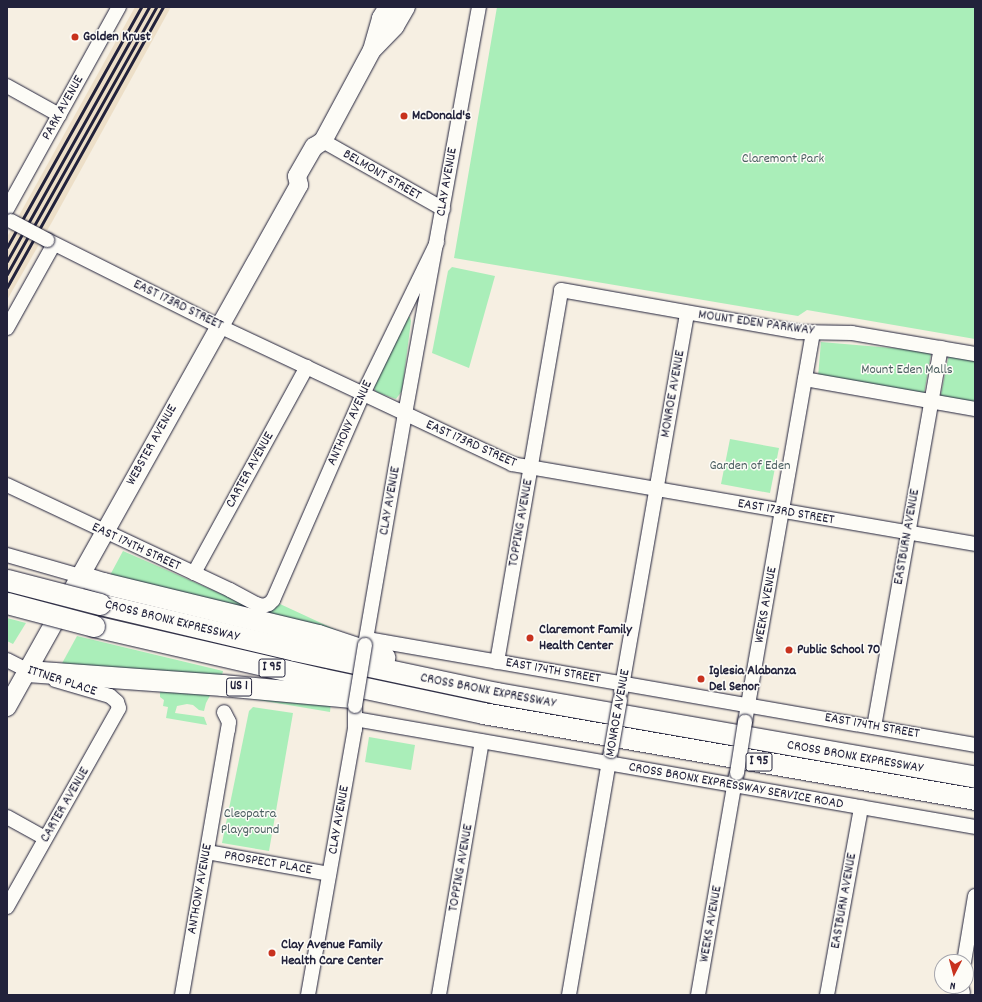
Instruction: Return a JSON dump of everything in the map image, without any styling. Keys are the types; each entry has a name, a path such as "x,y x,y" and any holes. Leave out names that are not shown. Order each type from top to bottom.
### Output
{"highway":[{"path":"80,576 103,583 318,635 388,659 421,678"},
{"name":"CROSS BRONX EXPRESSWAY","path":"7,580 255,641 421,678 616,715 975,777"},
{"name":"CROSS BRONX EXPRESSWAY","path":"7,603 94,626 278,669 450,706 645,743 975,799"},
{"name":"US 1","path":"27,671 222,685 450,706"}],"main road":[{"name":"WEBSTER AVENUE","path":"7,707 299,185 308,182 325,151 323,141 372,50 381,18 388,7"},
{"name":"WEBSTER AVENUE","path":"372,50 395,26 406,7"}],"street":[{"name":"PARK AVENUE","path":"8,216 59,115 120,7"},
{"name":"CLAY AVENUE","path":"308,995 355,729 355,712 366,642 405,414 479,7"},
{"path":"7,86 59,115"},
{"name":"BELMONT STREET","path":"323,141 443,209"},
{"name":"EAST 173RD STREET","path":"8,216 50,242 219,326 504,461 530,468 975,544"},
{"path":"7,328 50,242"},
{"name":"ANTHONY AVENUE","path":"266,605 273,600 363,394 437,242"},
{"name":"MOUNT EDEN PARKWAY","path":"561,290 687,313 813,333 852,333 975,354"},
{"name":"TOPPING AVENUE","path":"497,662 561,290"},
{"name":"MONROE AVENUE","path":"569,995 687,313"},
{"name":"WEEKS AVENUE","path":"698,995 813,333"},
{"name":"EASTBURN AVENUE","path":"874,727 940,348"},
{"name":"CARTER AVENUE","path":"194,574 307,367"},
{"path":"805,380 975,409"},
{"name":"EAST 174TH STREET","path":"7,485 256,604 266,605"},
{"path":"7,555 80,576"},
{"name":"EAST 174TH STREET","path":"366,642 623,683 975,745"},
{"name":"ITTNER PLACE","path":"7,660 27,671 110,696 117,702"},
{"name":"CARTER AVENUE","path":"7,907 116,716 119,708 117,702"},
{"name":"ANTHONY AVENUE","path":"182,995 228,730 228,718 224,712"},
{"name":"CROSS BRONX EXPRESSWAY SERVICE ROAD","path":"355,712 482,742 610,758 736,779 861,807 975,827"},
{"name":"TOPPING AVENUE","path":"439,995 482,742"},
{"name":"EASTBURN AVENUE","path":"827,995 861,807"},
{"path":"7,817 45,838"},
{"name":"PROSPECT PLACE","path":"207,852 329,874"},
{"path":"965,954 975,896"}],"shaded area":[{"path":"135,7 171,7 7,300 7,237"}],"green space":[{"name":"Claremont Park","path":"497,7 975,7 975,339 807,310 798,316 454,258"},
{"path":"452,267 495,276 469,368 432,353 448,271"},
{"path":"408,316 410,317 411,321 402,391 396,399 376,392 374,382"},
{"name":"Mount Eden Malls","path":"821,342 927,351 931,354 924,394 818,377"},
{"name":"Mount Eden Malls","path":"949,354 975,358 975,404 940,399"},
{"name":"Garden of Eden","path":"730,439 779,448 770,493 721,484"},
{"path":"123,551 233,599 272,610 280,604 347,635 109,577"},
{"path":"7,618 26,623 13,644 7,641"},
{"path":"77,636 223,671 221,679 60,667"},
{"path":"213,690 206,703 204,711 199,710 193,705 187,704 177,706 175,713 204,717 207,725 166,718 168,707 163,706 164,700 160,697 160,691"},
{"path":"229,695 331,702 330,712"},
{"name":"Cleopatra Playground","path":"253,707 293,713 269,851 222,843 249,711"},
{"path":"369,737 415,745 411,770 365,762"}],"railway":[{"path":"7,247 141,7"},
{"path":"7,261 149,7"},
{"path":"7,274 156,7"},
{"path":"7,287 163,7"}],"place":[{"name":"Golden Krust","path":"75,37"},
{"name":"McDonald's","path":"404,116"},
{"name":"Claremont Family Health Center","path":"530,638"},
{"name":"Public School 70","path":"789,650"},
{"name":"Iglesia Alabanza Del Senor","path":"701,679"},
{"name":"Clay Avenue Family Health Care Center","path":"272,953"}]}
